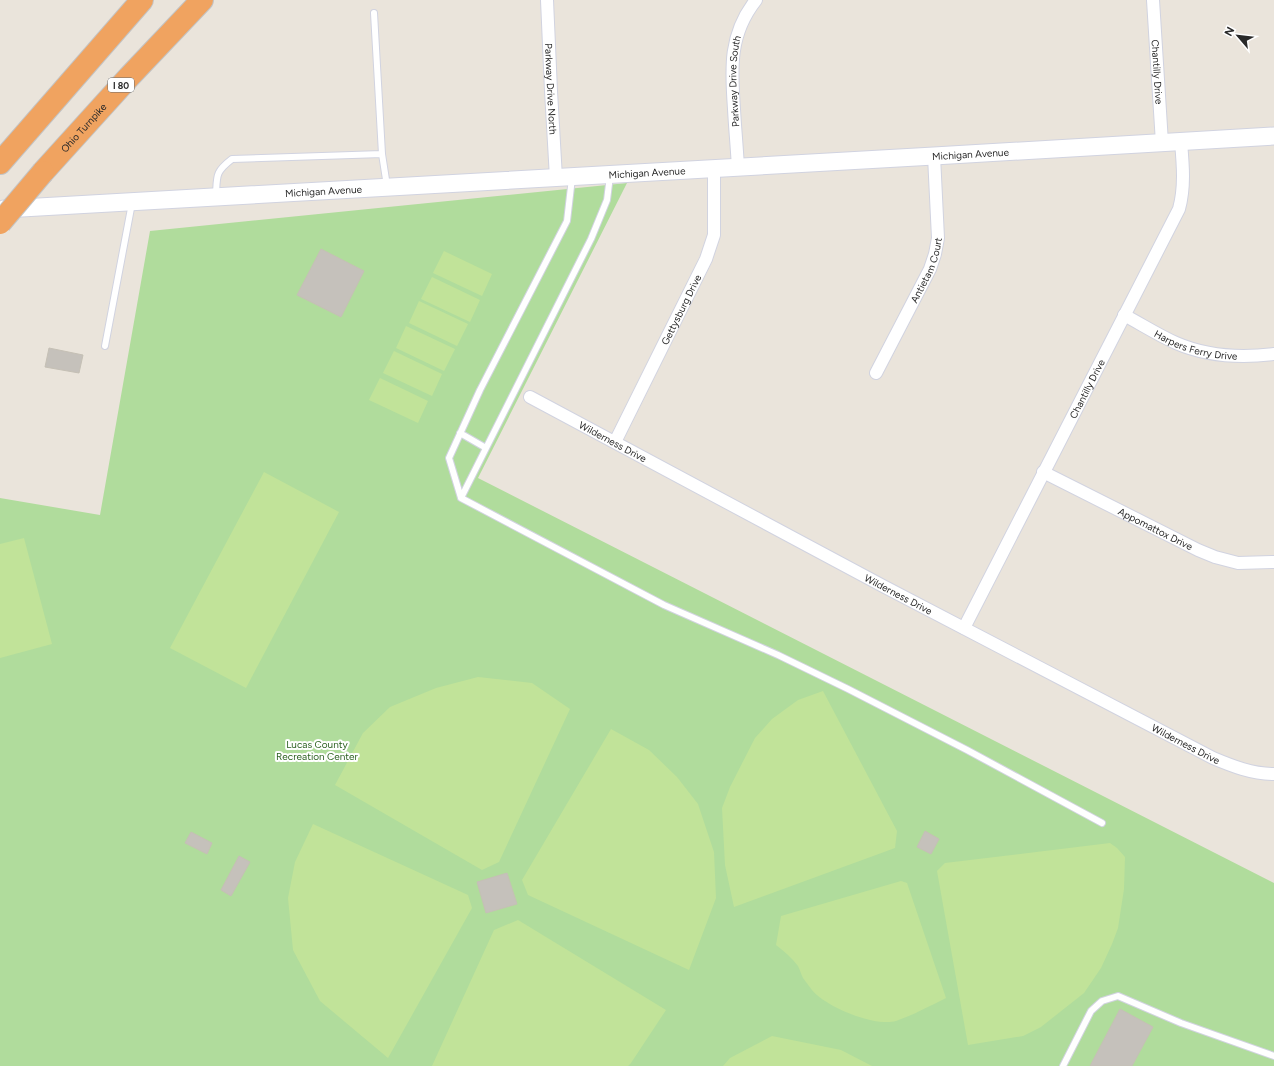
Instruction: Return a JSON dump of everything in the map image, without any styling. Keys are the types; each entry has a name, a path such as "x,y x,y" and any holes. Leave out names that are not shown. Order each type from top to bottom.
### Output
{"highway":[{"path":"0,163 142,0"},
{"name":"Ohio Turnpike","path":"0,223 43,172 128,77 202,0"}],"street":[{"name":"Parkway Drive North","path":"547,0 550,76 564,177"},
{"name":"Parkway Drive South","path":"738,168 732,75 733,55 740,25 748,10 756,0"},
{"name":"Chantilly Drive","path":"1153,0 1162,143"},
{"name":"Michigan Avenue","path":"0,209 738,168 1274,136"},
{"name":"Chantilly Drive","path":"964,628 1179,209 1182,198 1184,173 1181,142"},
{"name":"Antietam Court","path":"876,373 930,269 935,254 938,238 934,156"},
{"name":"Gettysburg Drive","path":"615,442 706,259 714,235 714,169"},
{"name":"Harpers Ferry Drive","path":"1124,315 1176,343 1198,350 1229,355 1258,356 1274,354"},
{"name":"Wilderness Drive","path":"530,397 884,586 1212,758 1238,768 1264,774 1274,774"},
{"name":"Appomattox Drive","path":"1043,472 1198,550 1215,557 1238,562 1274,562"}],"lane":[{"path":"374,13 382,154 388,187"},
{"path":"216,197 217,175 222,167 232,159 382,154"},
{"path":"461,498 591,239 607,200 610,175"},
{"path":"564,177 567,221 480,390 449,458 461,498 664,605 778,655 854,692 967,750 1102,823"},
{"path":"105,346 132,202"},
{"path":"460,433 486,448"},
{"path":"1063,1066 1091,1011 1102,1001 1118,996 1181,1023 1274,1056"}],"green space":[{"name":"Lucas County Recreation Center","path":"627,183 478,478 1274,883 1274,1066 0,1066 0,498 100,515 150,231"},
{"path":"444,251 492,274 482,296 433,273"},
{"path":"432,277 480,300 470,322 421,299"},
{"path":"419,301 468,324 457,346 409,323"},
{"path":"406,326 455,349 444,371 396,348"},
{"path":"394,351 442,374 432,396 383,373"},
{"path":"380,378 428,401 418,423 369,400"},
{"path":"264,472 339,512 246,688 170,648"},
{"path":"24,538 52,644 0,658 0,544"},
{"path":"478,677 532,683 570,709 499,862 482,870 335,785 363,733 390,707 436,688"},
{"path":"823,691 897,831 895,848 734,907 725,865 722,808 730,787 755,738 772,719 798,700"},
{"path":"611,729 649,750 677,777 698,804 714,852 716,898 689,970 528,895 522,880"},
{"path":"313,824 468,895 472,908 388,1058 320,1001 293,950 288,898 295,862"},
{"path":"1110,843 1125,857 1124,889 1118,928 1101,968 1084,993 1041,1027 1023,1036 968,1045 937,871 945,863"},
{"path":"901,881 907,883 946,998 896,1021 887,1022 863,1018 839,1009 828,1003 812,990 803,978 796,963 776,945 781,916"},
{"path":"518,920 666,1010 628,1066 432,1066 494,930"},
{"path":"772,1036 841,1050 872,1066 723,1066 730,1058"}],"building":[{"path":"321,249 364,271 341,317 297,295"},
{"path":"49,348 83,355 79,373 45,367"},
{"path":"925,831 939,839 931,854 917,847"},
{"path":"191,832 212,843 207,854 185,843"},
{"path":"239,856 250,862 231,896 221,890"},
{"path":"507,873 517,904 486,913 477,882"},
{"path":"1120,1009 1153,1027 1132,1066 1090,1066"}]}
